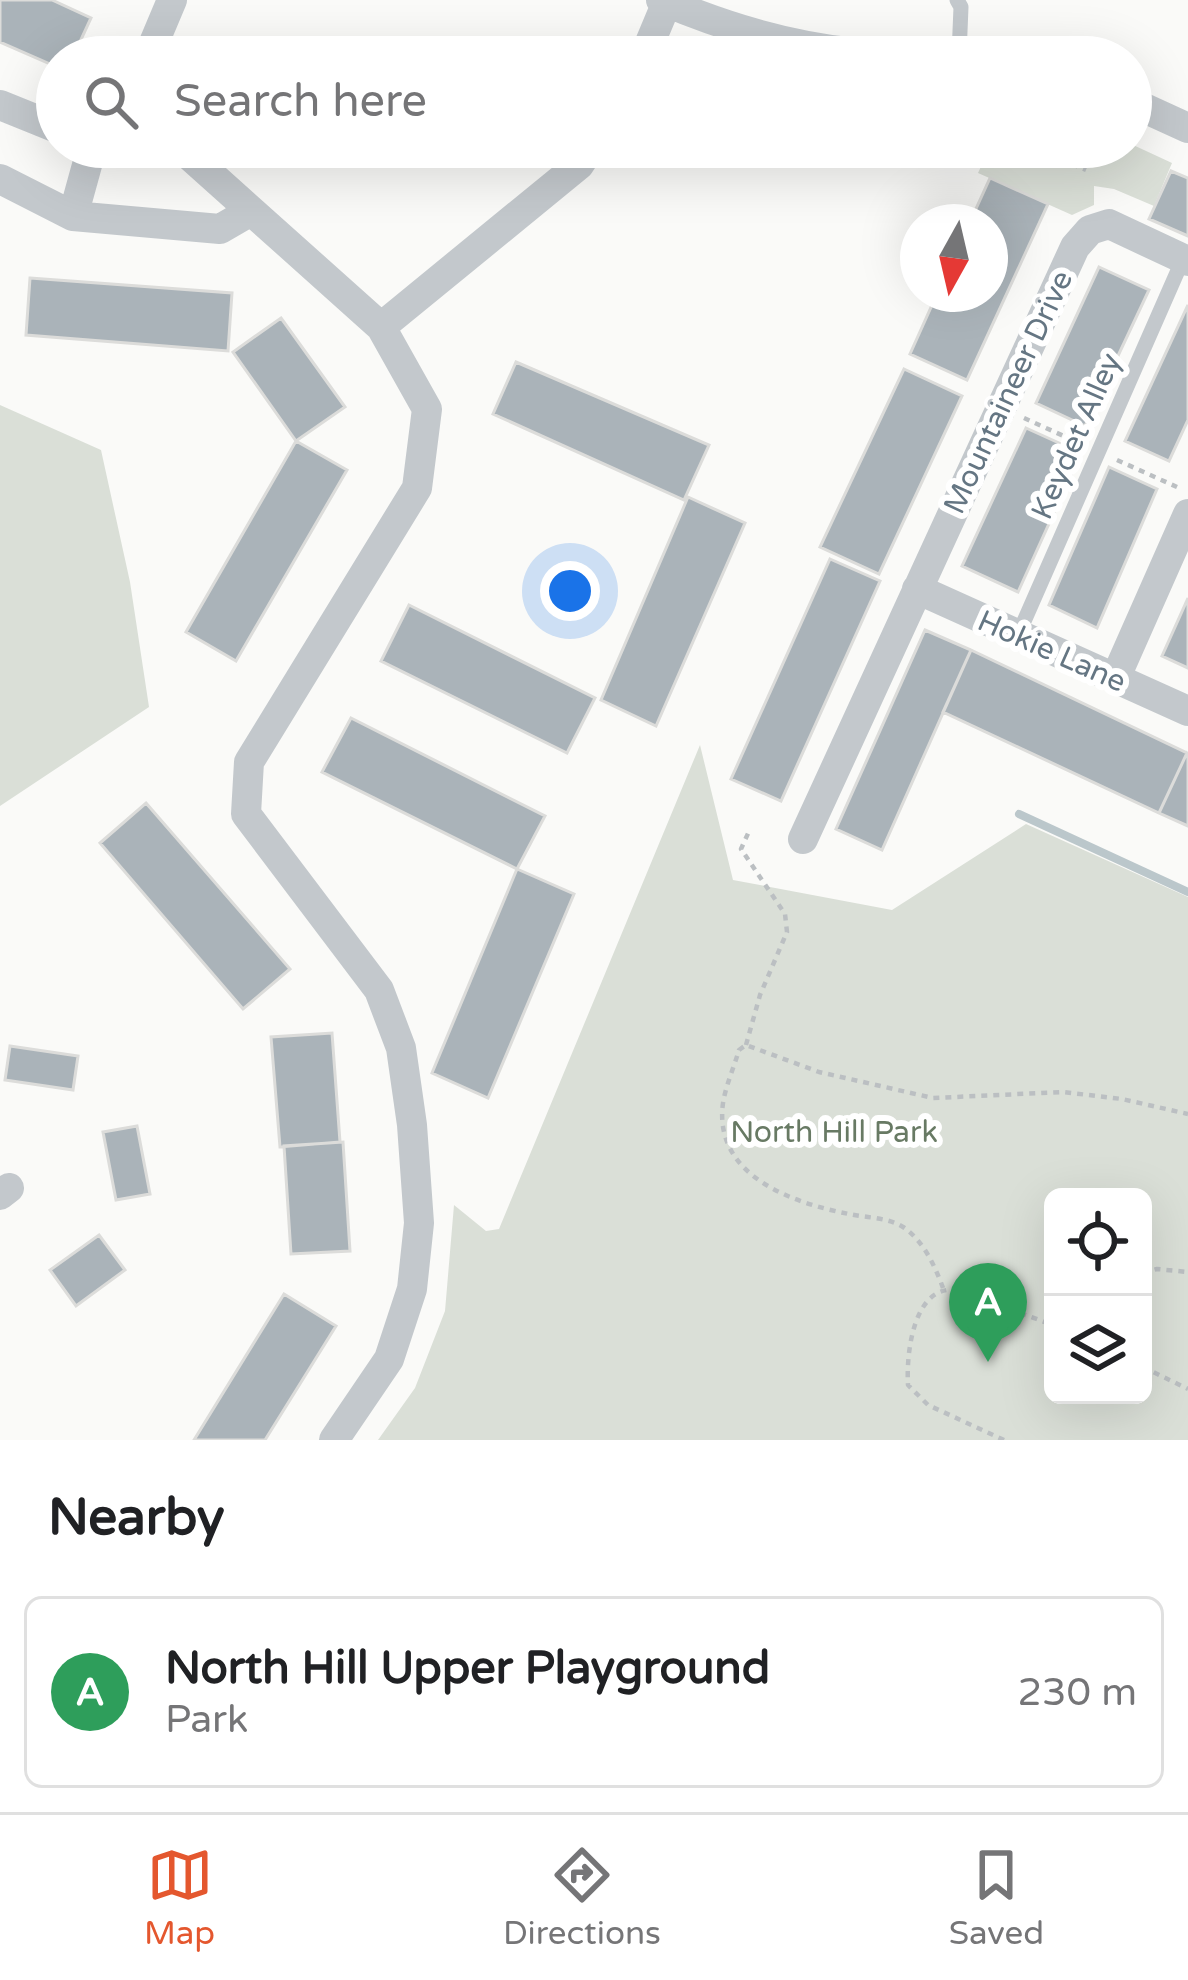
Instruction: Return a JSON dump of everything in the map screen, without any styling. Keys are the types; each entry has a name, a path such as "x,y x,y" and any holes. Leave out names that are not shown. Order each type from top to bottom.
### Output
{"street":[{"path":"157,36 172,0"},
{"path":"652,36 664,1 758,36"},
{"path":"0,105 36,120"},
{"path":"1152,112 1188,128"},
{"path":"73,215 86,168"},
{"path":"203,168 381,327 427,409 417,488 249,763 246,814 380,990 400,1048 412,1125 418,1223 412,1289 389,1359 334,1440"},
{"path":"381,327 575,168"},
{"path":"0,179 73,215 220,229 251,211"},
{"name":"Mountaineer Drive","path":"917,590 1075,247 1090,230 1109,224 1186,260"},
{"path":"1115,679 1188,514"},
{"path":"803,839 917,590"},
{"name":"Hokie Lane","path":"917,590 1188,711"}],"lane":[{"path":"957,0 960,36"},
{"name":"Keydet Alley","path":"1018,635 1186,260"}],"path":[{"path":"1082,168 1086,170"},
{"path":"750,830 741,849 785,914 787,932 760,994 723,1106 724,1130 735,1157 752,1178 771,1189 908,1230 920,1242 943,1288"},
{"path":"746,1046 819,1072 933,1098 1063,1092 1188,1114"},
{"path":"1152,1270 1188,1272"},
{"path":"1004,1440 928,1405 908,1385 906,1363 923,1306 933,1292 943,1288 974,1294 1044,1321"},
{"path":"1152,1371 1188,1389"}],"green space":[{"path":"1152,154 1172,163 1154,206 1094,186 1094,205 1072,215 978,173 980,168 1152,168"},
{"path":"0,405 101,450 130,582 149,707 0,806"},
{"name":"North Hill Park","path":"700,745 733,880 892,910 1026,824 1188,897 1188,1440 378,1440 415,1388 445,1311 454,1205 486,1231 499,1229"}],"building":[{"path":"0,0 52,0 91,18 83,36 36,36 36,58 0,42"},
{"path":"1171,171 1188,178 1188,236 1149,219"},
{"path":"990,178 1048,204 1008,291 1008,204 978,204"},
{"path":"1099,267 1149,290 1085,426 1036,403"},
{"path":"30,278 232,293 228,351 26,335"},
{"path":"1188,305 1188,420 1169,461 1125,441"},
{"path":"929,312 998,312 967,380 910,354"},
{"path":"281,318 345,407 296,441 233,352"},
{"path":"516,362 709,445 684,500 493,414"},
{"path":"904,369 962,396 879,574 820,547"},
{"path":"1026,428 1081,453 1018,592 962,566"},
{"path":"296,441 347,470 236,661 186,632"},
{"path":"1109,467 1157,489 1097,628 1049,605"},
{"path":"688,497 745,523 656,726 601,700"},
{"path":"830,559 880,581 781,801 731,779"},
{"path":"1188,598 1188,668 1162,656"},
{"path":"409,605 595,698 567,753 381,661"},
{"path":"925,630 971,650 882,850 836,829"},
{"path":"971,650 1187,753 1159,813 943,712"},
{"path":"351,718 545,816 517,869 322,772"},
{"path":"1188,754 1188,826 1159,813"},
{"path":"146,803 290,969 243,1009 100,843"},
{"path":"517,869 574,894 488,1098 432,1073"},
{"path":"332,1033 340,1142 280,1147 271,1037"},
{"path":"10,1046 78,1056 73,1090 5,1080"},
{"path":"137,1126 150,1194 116,1200 103,1132"},
{"path":"343,1142 350,1251 291,1254 284,1146"},
{"path":"99,1235 125,1270 76,1306 50,1270"},
{"path":"284,1294 336,1326 265,1440 194,1440"}],"waterway":[{"path":"1019,814 1188,892"}],"place":[{"name":"North Hill Upper Playground","path":"988,1362"}]}
